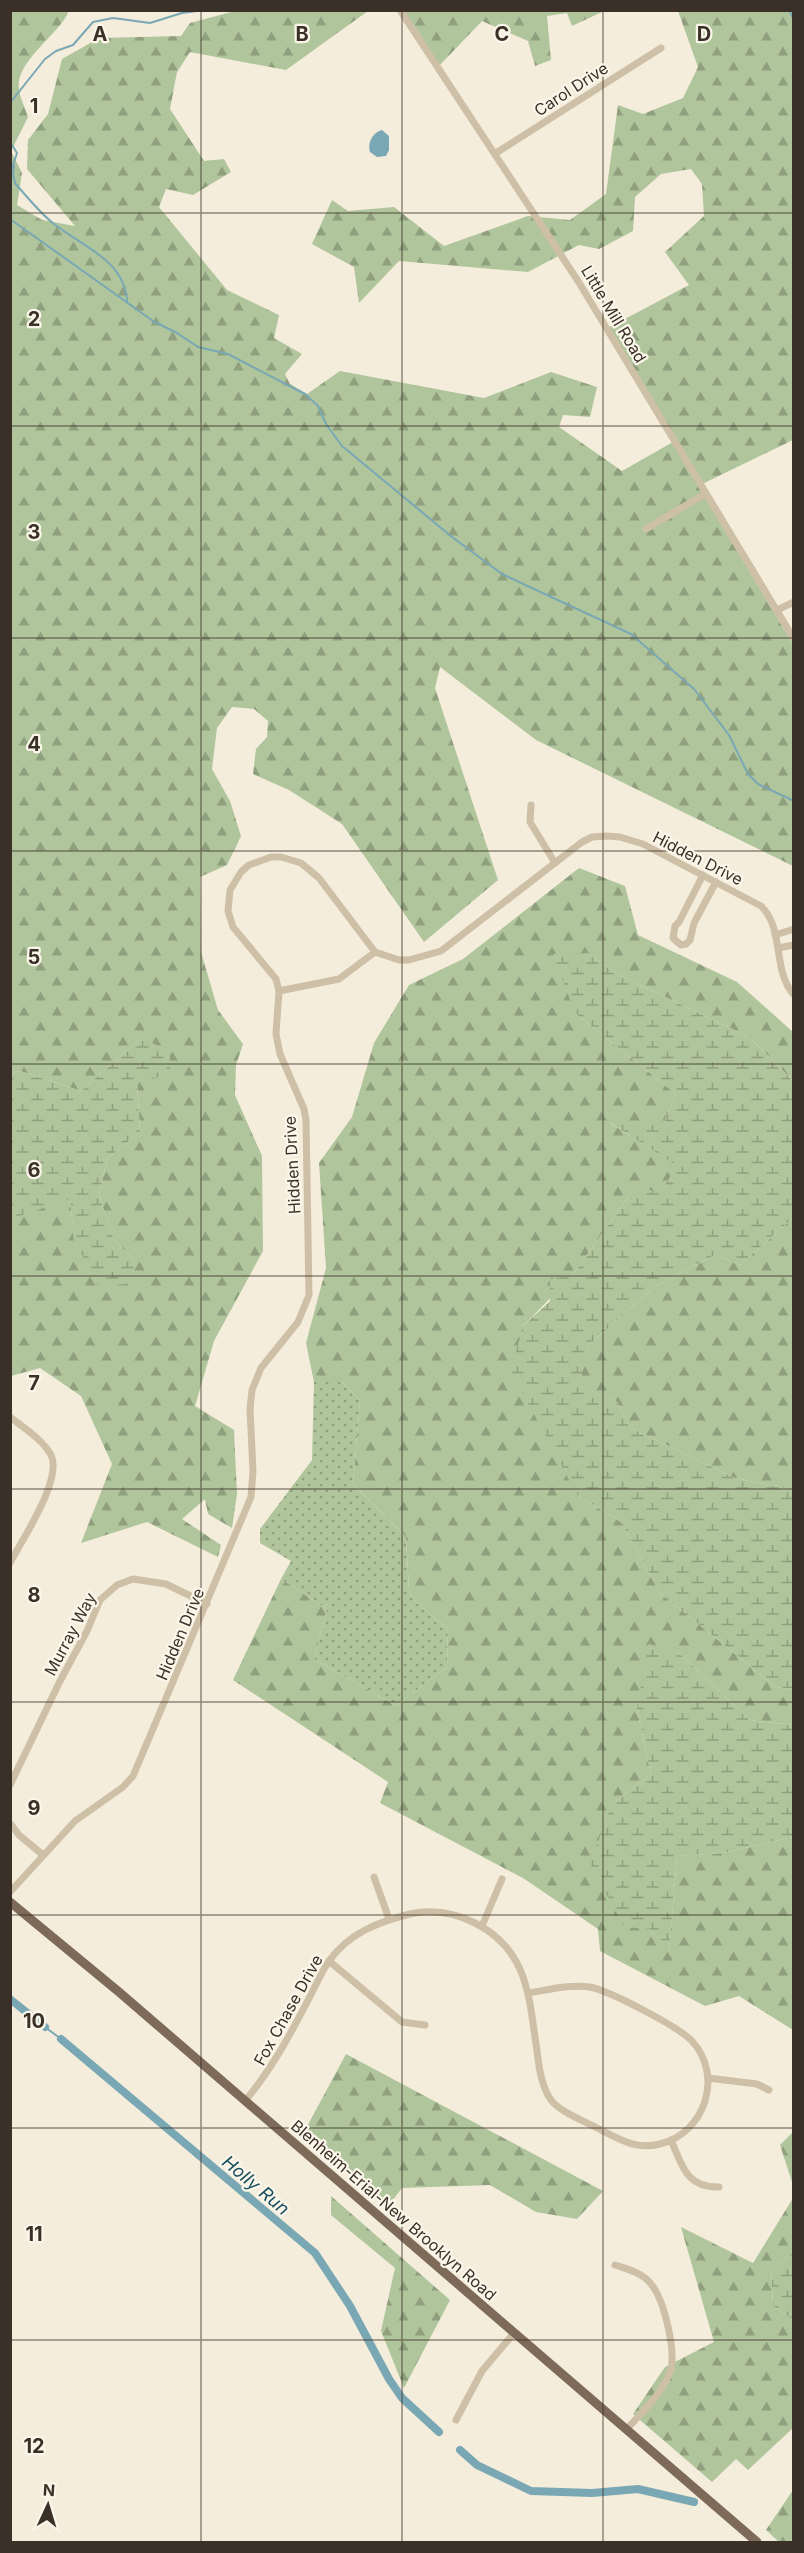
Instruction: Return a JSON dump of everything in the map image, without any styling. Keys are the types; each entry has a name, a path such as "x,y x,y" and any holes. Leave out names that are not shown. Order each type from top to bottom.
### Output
{"main road":[{"name":"Blenheim-Erial-New Brooklyn Road","path":"10,1902 757,2542"}],"street":[{"name":"Little Mill Road","path":"400,10 578,281 794,639"},
{"name":"Carol Drive","path":"496,153 662,48"},
{"path":"646,529 705,494"},
{"path":"777,610 794,602"},
{"path":"531,805 530,822 555,863"},
{"name":"Hidden Drive","path":"375,952 399,960 420,958 441,951 592,837 620,837 643,844 767,911 786,984 794,996"},
{"path":"281,857 302,863 319,878 375,952 339,979 279,990 269,970 232,927 228,911 230,890 234,881 249,865 261,859 281,857"},
{"path":"703,875 675,926 673,938 681,945 690,940 694,923 716,882"},
{"path":"775,935 794,929"},
{"path":"778,948 794,945"},
{"name":"Hidden Drive","path":"10,1892 75,1821 114,1794 133,1776 251,1497 253,1472 250,1409 252,1390 261,1368 298,1322 309,1295 307,1130 304,1109 288,1077 276,1034 279,990"},
{"path":"10,1417 39,1441 52,1457 53,1463 51,1484 10,1563"},
{"name":"Murray Way","path":"10,1785 87,1631 100,1600 105,1595 124,1582 148,1581 166,1584 207,1605"},
{"path":"10,1823 18,1835 43,1855"},
{"path":"374,1877 389,1919"},
{"path":"482,1926 502,1879"},
{"name":"Fox Chase Drive","path":"245,2101 277,2060 329,1960 355,1935 389,1919 418,1912 444,1912 482,1926 499,1938 513,1957 527,1982 528,1993 541,2080 552,2102 621,2141 633,2145 650,2146 671,2140 694,2124 704,2108 708,2078 702,2056 692,2041 678,2030 607,1992 578,1986 528,1993"},
{"path":"329,1960 402,2022 425,2025"},
{"path":"708,2078 757,2084 768,2090"},
{"path":"671,2140 687,2176 697,2184 719,2187"},
{"path":"615,2265 643,2276 656,2291 666,2320 672,2358 671,2370 664,2383 626,2430"},
{"path":"456,2420 482,2371 514,2333"}],"green space":[{"path":"11,11 69,11 24,69 19,89 28,117 11,151"},
{"path":"235,11 368,11 286,70 190,52 177,72 170,109 204,161 224,159 231,172 193,195 166,189 159,207 227,290 279,315 274,338 302,354 285,374 290,384 307,394 340,371 484,398 551,372 597,387 590,417 563,415 559,427 622,471 673,442 604,330 689,285 665,252 704,216 702,184 691,169 661,174 635,197 633,231 599,249 579,245 528,272 399,261 359,303 354,267 312,244 332,200 348,211 394,207 444,246 528,216 570,220 606,194 618,105 643,114 683,98 698,67 678,11 793,11 793,440 698,486 793,644 793,866 536,740 440,667 435,688 498,880 424,942 342,824 289,790 253,774 256,749 267,737 268,721 254,709 232,707 217,728 212,769 230,801 241,836 227,865 200,877 201,952 218,1010 243,1044 236,1065 235,1095 262,1156 263,1251 214,1341 195,1406 234,1430 237,1494 232,1528 208,1514 205,1499 182,1519 221,1545 218,1557 147,1522 81,1543 112,1464 81,1396 40,1368 11,1376 10,1219 70,1198 74,1240 136,1262 114,1240 99,1195 107,1159 140,1132 137,1082 141,1038 81,1091 20,1071 11,1074 11,151 22,173 17,205 42,220 75,226 27,169 28,140 48,114 62,59 99,38 181,36 190,23"},
{"path":"400,11 604,11 572,26 567,13 547,16 551,60 535,66 528,41 482,21 439,66"},
{"path":"579,868 625,886 638,935 737,982 793,1032 793,1081 749,1037 619,975 587,953 575,1013 676,1094 664,1122 610,1123 678,1166 662,1190 633,1190 572,1276 523,1326 577,1495 621,1522 660,1593 776,1687 793,1689 793,1725 750,1720 677,1651 637,1709 651,1774 612,1804 650,1929 669,1953 677,1856 723,1853 793,1837 793,2030 739,1996 705,2006 600,1951 598,1929 523,1878 380,1803 388,1782 233,1680 281,1579 327,1609 314,1659 396,1706 447,1667 448,1629 415,1601 409,1591 406,1537 353,1484 360,1400 342,1382 314,1382 306,1343 326,1268 319,1163 352,1117 374,1043 409,985 463,959"},
{"path":"587,953 619,975 749,1037 793,1081 793,1218 740,1265 715,1255 657,1285 590,1344 579,1385 617,1402 631,1428 735,1478 793,1490 793,1689 776,1687 660,1593 621,1522 577,1495 511,1371 523,1326 550,1301 550,1279 572,1276 633,1190 662,1190 677,1166 609,1122 664,1122 676,1094 575,1013 553,954"},
{"path":"141,1038 170,1051 170,1074 137,1083 140,1132 107,1159 99,1195 114,1240 136,1262 127,1284 99,1286 74,1240 70,1199 11,1219 11,1074 20,1071 81,1091"},
{"path":"793,1218 793,1490 735,1478 631,1428 617,1402 578,1385 590,1344 657,1285 715,1255 740,1265"},
{"path":"314,1382 342,1382 360,1400 353,1484 406,1537 409,1591 415,1601 448,1629 447,1667 396,1706 314,1659 327,1609 281,1579 291,1561 260,1543 260,1529 312,1460"},
{"path":"648,1644 677,1651 750,1720 793,1725 793,1837 723,1853 677,1856 669,1954 650,1929 624,1927 590,1863 612,1804 651,1774 637,1709"},
{"path":"346,2054 603,2191 577,2219 536,2212 490,2185 402,2188 389,2205 304,2132"},
{"path":"793,2132 793,2185 780,2145"},
{"path":"331,2196 450,2300 404,2388 381,2331 395,2268 331,2215"},
{"path":"793,2198 793,2252 771,2271 773,2306 793,2320 793,2428 748,2470 736,2459 712,2482 633,2414 665,2367 714,2342 681,2227 753,2263"},
{"path":"793,2252 793,2320 773,2306 771,2271"},
{"path":"793,2490 793,2542 779,2542 766,2530"}],"water":[{"path":"382,130 389,136 389,150 386,156 377,157 370,152 369,145 373,135"}],"waterway":[{"path":"10,103 45,59 56,51 73,45 93,22 113,18 150,23 182,13 205,10"},
{"path":"789,10 794,20"},
{"path":"10,142 17,153 10,174"},
{"path":"14,166 15,183 38,210 111,265 125,288 127,302"},
{"path":"10,219 153,321 198,347 228,354 305,394 318,406 326,424 342,446 452,537 502,574 631,634 694,689 729,735 748,774 758,784 794,801"},
{"name":"Holly Run","path":"10,1999 45,2027"},
{"name":"Holly Run","path":"45,2027 61,2039"},
{"name":"Holly Run","path":"61,2039 315,2253 350,2306 389,2379 402,2398 439,2432"},
{"name":"Holly Run","path":"460,2450 477,2465 531,2491 592,2493 638,2489 694,2502"}]}
